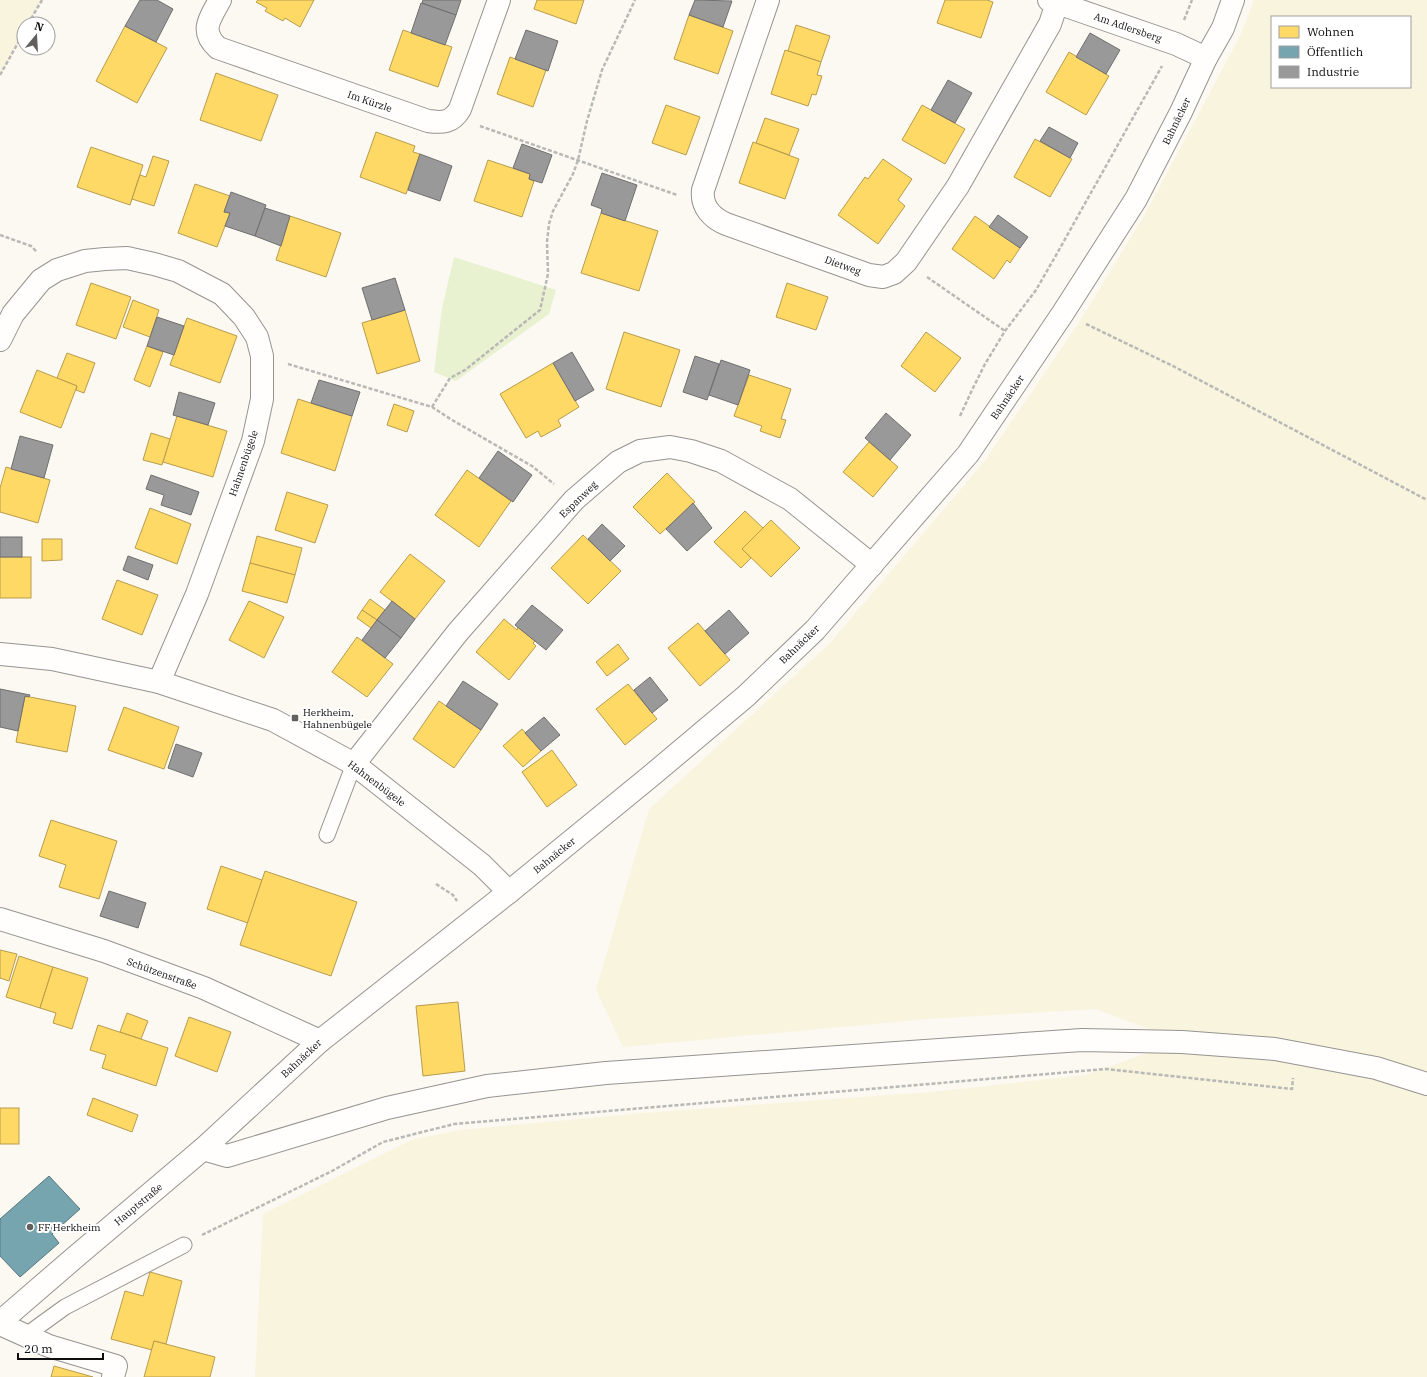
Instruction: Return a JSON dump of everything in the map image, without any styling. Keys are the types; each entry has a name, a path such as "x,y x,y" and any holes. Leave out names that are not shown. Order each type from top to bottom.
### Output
{"street":[{"name":"Im Kürzle","path":"220,0 209,20 208,32 210,41 218,48 428,121 441,122 456,116"},
{"path":"456,116 464,99 499,0"},
{"path":"703,200 702,190 768,0"},
{"name":"Bahnäcker","path":"203,1149 320,1041 652,776 746,696 815,630 968,454 1063,313 1136,199 1206,58 1223,28 1233,0"},
{"name":"Dietweg","path":"703,200 707,210 716,220 869,275 883,277 894,273 906,262 958,186 1050,24 1053,1"},
{"name":"Am Adlersberg","path":"1053,1 1176,44 1206,58"},
{"name":"Hahnenbügele","path":"0,340 12,314 42,280 57,270 85,262 127,258 178,271 222,294 244,317 257,336 262,356 262,399 253,441 196,594 159,682"},
{"name":"Espanweg","path":"354,764 458,632 574,500 618,462 640,451 670,448 692,451 721,461 790,499 872,565"},
{"name":"Hahnenbügele","path":"0,654 52,659 159,682 273,720 354,764 482,865 508,892"},
{"name":"Schützenstraße","path":"0,919 104,951 198,986 320,1041"},
{"path":"203,1149 227,1156 387,1108 487,1086 606,1073 1082,1040 1182,1042 1275,1049 1376,1068 1427,1084"},
{"name":"Hauptstraße","path":"0,1323 203,1149"},
{"path":"0,1323 49,1346 116,1366 114,1377"}],"lane":[{"path":"327,835 354,764"},
{"path":"25,1336 65,1307 184,1244"}],"path":[{"path":"33,16 42,0"},
{"path":"432,407 450,378 465,370 540,310 548,274 547,242 549,224 553,210 573,174 602,70 635,0"},
{"path":"958,421 973,388 1005,331 1036,290 1158,73 1176,44 1192,0"},
{"path":"0,75 16,46"},
{"path":"456,116 468,122 686,198 703,200"},
{"path":"0,235 31,246 57,270"},
{"path":"906,262 1005,331"},
{"path":"1063,313 1173,366 1427,500"},
{"path":"262,356 432,407 532,466 574,500"},
{"path":"184,1244 332,1171 383,1142 454,1124 1106,1069 1292,1089 1294,1053"}],"shaded area":[{"path":"0,0 41,0 32,16 16,16 16,46 0,75"},
{"path":"1254,0 1427,0 1427,1377 255,1377 263,1214 411,1140 460,1130 643,1113 931,1092 1085,1075 1182,1041 1095,1009 928,1019 623,1047 596,990 649,809 829,644 984,462 1080,321 1145,214 1240,36"}],"green space":[{"path":"454,257 556,290 549,314 456,381 434,372 442,308"}],"building: Wohnen":[{"path":"258,0 314,0 300,27 285,18 283,21 265,11 267,8 256,2"},
{"path":"537,0 584,0 576,24 534,9"},
{"path":"945,0 987,0 993,2 981,38 937,23"},
{"path":"689,15 733,31 718,74 674,59"},
{"path":"796,25 830,36 821,62 788,51"},
{"path":"125,26 167,48 137,103 96,81"},
{"path":"403,30 452,47 438,87 389,70"},
{"path":"785,50 821,62 817,75 822,76 816,95 812,94 808,106 771,94"},
{"path":"1069,52 1109,76 1086,115 1046,92"},
{"path":"510,57 546,70 533,107 497,94"},
{"path":"216,73 278,95 261,141 200,120"},
{"path":"666,105 700,117 686,155 652,143"},
{"path":"922,105 965,129 945,164 902,140"},
{"path":"765,118 799,129 789,155 756,143"},
{"path":"376,132 415,146 413,152 420,154 406,194 360,177"},
{"path":"1035,139 1072,159 1050,197 1014,177"},
{"path":"753,142 799,159 785,199 739,183"},
{"path":"91,147 143,165 130,205 77,187"},
{"path":"153,156 169,161 154,206 132,199 140,175 146,177"},
{"path":"883,159 912,179 898,200 905,206 878,244 838,215 865,177 868,179"},
{"path":"488,160 530,174 529,179 534,181 522,217 474,201"},
{"path":"195,184 230,196 224,212 230,213 217,247 178,233"},
{"path":"601,213 658,231 639,291 581,273"},
{"path":"290,216 341,233 326,277 276,260"},
{"path":"975,216 1020,248 1010,263 1007,260 994,279 952,249"},
{"path":"91,283 131,297 116,339 76,325"},
{"path":"787,283 828,297 816,330 776,317"},
{"path":"133,300 159,310 150,337 123,327"},
{"path":"405,310 420,361 377,374 362,323"},
{"path":"187,318 237,336 220,383 170,365"},
{"path":"624,332 680,350 661,407 606,389"},
{"path":"926,332 961,358 935,392 901,366"},
{"path":"147,346 163,352 150,387 134,380"},
{"path":"67,353 95,363 84,393 76,390 77,386 57,378"},
{"path":"553,363 579,407 558,420 561,426 541,437 538,431 526,438 500,394"},
{"path":"37,370 77,386 61,428 20,412"},
{"path":"749,375 791,389 781,419 786,420 780,438 760,431 762,426 734,416"},
{"path":"298,399 352,416 335,471 281,453"},
{"path":"394,404 414,411 407,432 387,425"},
{"path":"177,416 227,431 213,477 163,462"},
{"path":"151,433 170,439 162,465 143,460"},
{"path":"869,442 898,467 873,497 843,472"},
{"path":"6,467 50,480 38,523 0,512 0,488"},
{"path":"467,470 511,501 479,547 435,515"},
{"path":"667,473 695,502 660,534 633,507"},
{"path":"287,492 328,505 315,543 275,530"},
{"path":"150,508 191,524 177,564 135,548"},
{"path":"745,511 763,528 742,549 751,558 741,568 714,542"},
{"path":"771,520 800,548 771,577 742,549"},
{"path":"583,535 621,571 588,604 551,568"},
{"path":"257,536 302,548 295,575 250,563"},
{"path":"42,539 62,539 62,560 42,561"},
{"path":"410,554 445,581 415,619 380,592"},
{"path":"0,557 31,557 31,598 0,598"},
{"path":"250,563 295,575 287,603 242,591"},
{"path":"117,580 158,595 142,635 102,619"},
{"path":"370,599 385,610 377,620 362,610"},
{"path":"249,601 284,617 264,658 229,640"},
{"path":"362,610 377,620 371,628 357,618"},
{"path":"504,619 517,630 518,627 535,641 533,643 536,646 509,680 476,652"},
{"path":"698,623 730,660 700,686 668,648"},
{"path":"357,637 393,664 367,697 332,672"},
{"path":"618,644 629,659 607,676 596,662"},
{"path":"628,684 657,719 625,745 596,709"},
{"path":"25,696 76,706 67,752 16,742"},
{"path":"439,701 481,730 454,768 413,739"},
{"path":"124,707 179,727 164,769 108,750"},
{"path":"522,729 541,751 523,767 503,746"},
{"path":"552,750 577,785 547,807 522,772"},
{"path":"51,820 117,841 99,899 59,887 66,865 39,856"},
{"path":"221,866 262,880 248,923 207,909"},
{"path":"265,871 357,902 331,976 240,945"},
{"path":"0,950 17,954 9,981 0,978"},
{"path":"19,956 53,967 40,1008 6,997"},
{"path":"53,967 88,978 72,1029 53,1023 56,1013 40,1008"},
{"path":"458,1002 465,1071 423,1076 416,1006"},
{"path":"127,1013 148,1021 141,1039 120,1032"},
{"path":"189,1017 231,1032 217,1072 175,1056"},
{"path":"98,1025 168,1048 156,1086 102,1068 106,1055 90,1050"},
{"path":"93,1098 138,1115 132,1132 87,1115"},
{"path":"0,1108 19,1108 19,1144 0,1144"},
{"path":"150,1272 182,1281 166,1344 154,1341 152,1350 111,1339 125,1291 143,1296"},
{"path":"154,1341 215,1357 210,1377 144,1377"},
{"path":"54,1366 93,1377 51,1377"}],"building: Öffentlich":[{"name":"FF Herkheim","path":"49,1176 80,1209 52,1234 59,1243 20,1277 0,1256 0,1219"}],"building: Industrie":[{"path":"140,0 157,0 173,9 156,42 125,26"},
{"path":"423,0 461,0 456,15 422,3"},
{"path":"695,0 732,1 723,27 689,15"},
{"path":"421,3 456,15 445,45 411,33"},
{"path":"526,30 558,41 548,71 515,59"},
{"path":"1090,33 1120,50 1106,74 1076,57"},
{"path":"948,80 972,93 955,123 931,110"},
{"path":"1049,127 1078,143 1070,158 1040,141"},
{"path":"522,144 552,155 542,183 529,179 530,174 513,168"},
{"path":"420,154 452,166 440,201 408,190"},
{"path":"602,173 637,185 625,221 601,213 602,209 591,205"},
{"path":"231,192 266,205 255,236 225,226 230,213 224,212"},
{"path":"265,208 290,216 281,246 255,236"},
{"path":"998,215 1028,237 1020,248 989,227"},
{"path":"395,278 405,310 372,320 362,288"},
{"path":"157,317 184,326 174,355 147,346"},
{"path":"572,352 594,390 575,401 553,363"},
{"path":"695,356 719,364 707,400 683,392"},
{"path":"721,360 750,370 738,405 709,395"},
{"path":"319,380 360,392 352,416 311,403"},
{"path":"179,392 215,403 208,425 173,415"},
{"path":"886,413 911,435 890,460 865,438"},
{"path":"20,436 53,445 44,478 11,469"},
{"path":"498,451 532,475 513,502 479,478"},
{"path":"151,475 199,492 191,515 161,505 164,495 146,489"},
{"path":"693,503 712,528 687,551 666,529"},
{"path":"602,524 625,546 610,561 588,539"},
{"path":"0,537 22,537 22,557 0,557"},
{"path":"128,556 153,565 148,580 123,570"},
{"path":"392,601 415,619 401,638 377,620"},
{"path":"532,605 563,630 546,650 515,625"},
{"path":"729,610 749,633 725,654 705,631"},
{"path":"377,620 401,638 385,658 362,640"},
{"path":"650,677 668,700 652,713 634,690"},
{"path":"463,681 498,704 481,730 446,706"},
{"path":"0,689 30,695 29,697 25,696 18,731 0,727"},
{"path":"544,717 560,735 541,751 525,733"},
{"path":"176,744 202,753 193,777 168,768"},
{"path":"109,891 146,903 138,928 100,916"}],"place":[{"name":"Herkheim, Hahnenbügele","path":"295,718"},
{"name":"FF Herkheim","path":"30,1227"}]}
